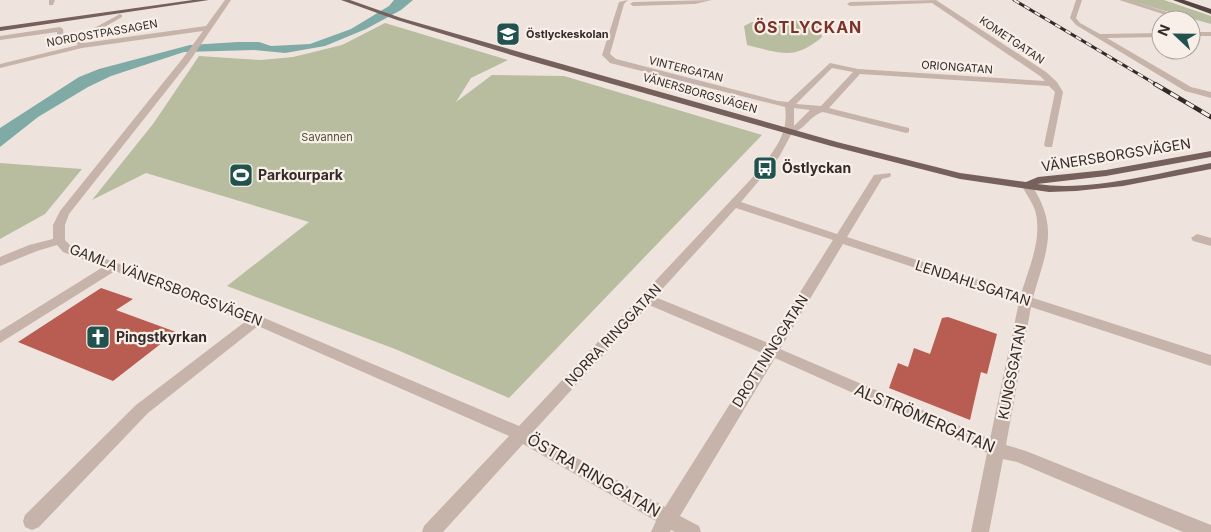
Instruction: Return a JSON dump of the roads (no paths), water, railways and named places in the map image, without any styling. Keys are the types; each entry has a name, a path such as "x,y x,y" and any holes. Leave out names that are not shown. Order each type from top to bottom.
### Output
{"highway":[{"path":"1177,0 1211,12"},
{"path":"1189,0 1211,8"}],"main road":[{"path":"0,29 179,0"},
{"path":"0,29 206,0"},
{"name":"VÄNERSBORGSVÄGEN","path":"344,0 399,19 788,132 960,176 1061,189 1104,185 1211,166"},
{"name":"VÄNERSBORGSVÄGEN","path":"354,0 370,8"},
{"name":"VÄNERSBORGSVÄGEN","path":"1027,186 1038,180 1106,173 1211,154"}],"street":[{"name":"GAMLA VÄNERSBORGSVÄGEN","path":"228,0 190,54 64,213 59,225 59,241 67,249 257,320 458,405 521,434"},
{"path":"629,2 695,2 709,0"},
{"path":"850,4 931,0"},
{"name":"KOMETGATAN","path":"931,0 1043,74 1054,84"},
{"path":"1079,0 1073,18 1075,21 1178,83 1194,91 1211,95"},
{"path":"1122,0 1156,10"},
{"name":"VINTERGATAN","path":"629,2 621,3 606,55 608,58 623,64 789,106 822,109 906,130"},
{"path":"0,38 62,29 61,40 80,43 120,16"},
{"name":"NORDOSTPASSAGEN","path":"0,66 80,43 209,28"},
{"path":"1098,36 1151,35"},
{"name":"ORIONGATAN","path":"789,106 830,65 858,71 1054,84"},
{"path":"788,132 799,128 810,113 822,109 858,71"},
{"path":"1049,145 1060,97 1060,92 1054,84"},
{"path":"788,132 792,114 789,106"},
{"name":"NORRA RINGGATAN","path":"431,532 735,204 775,155 788,132"},
{"name":"DROTTNINGGATAN","path":"664,525 878,177 886,175"},
{"name":"KUNGSGATAN","path":"980,532 998,450 1026,300 1042,244 1044,226 1040,209 1027,186"},
{"name":"LENDAHLSGATAN","path":"735,204 1211,361"},
{"path":"1197,238 1211,242"},
{"path":"0,262 33,248 59,241"},
{"path":"0,338 114,266"},
{"name":"ALSTRÖMERGATAN","path":"647,299 770,350 998,450 1020,456 1205,532"},
{"path":"32,521 142,409 257,320"},
{"name":"ÖSTRA RINGGATAN","path":"521,434 664,525 692,532"}],"water":[{"path":"394,0 413,0 401,10 366,29 325,46 285,53 254,50 184,52 111,76 88,87 38,117 0,147 0,128 79,77 99,69 190,45 238,42 259,42 271,46 310,44 351,29 389,6"}],"railway":[{"path":"1014,0 1157,85"},
{"path":"1155,84 1211,117"}],"place":[{"name":"Östlyckeskolan","path":"508,34"},
{"name":"Östlyckan","path":"765,168"},
{"name":"Parkourpark","path":"241,175"},
{"name":"Pingstkyrkan","path":"98,337"}],"district":[{"name":"ÖSTLYCKAN","path":"808,27"}],"park label":[{"name":"Savannen","path":"327,137"}]}
